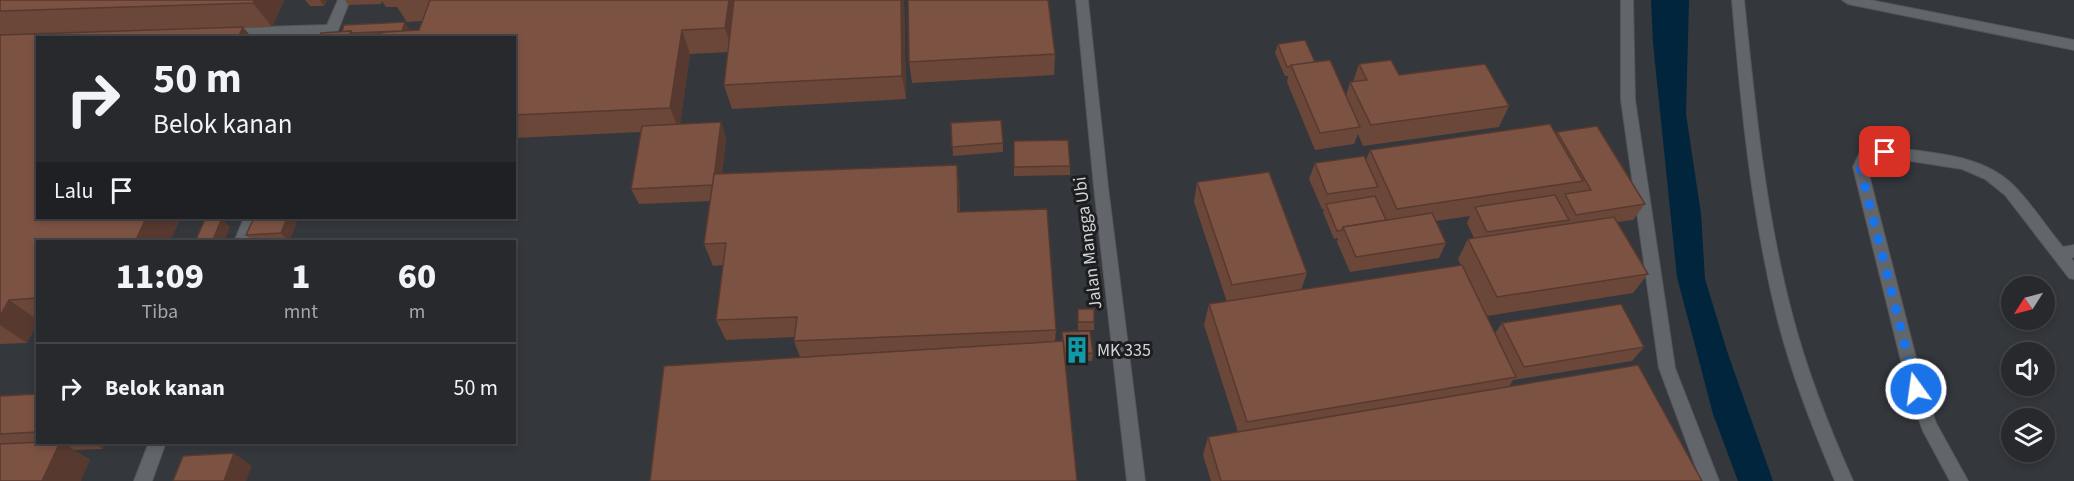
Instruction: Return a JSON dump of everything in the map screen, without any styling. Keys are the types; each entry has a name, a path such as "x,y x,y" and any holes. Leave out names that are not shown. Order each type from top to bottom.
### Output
{"street":[{"path":"213,33 330,33 344,0"},
{"name":"Jalan Mangga Ubi","path":"1082,0 1101,187 1136,481"},
{"path":"1627,0 1628,100 1667,368 1710,481"},
{"path":"1738,0 1749,108 1767,226 1784,314 1816,418 1844,481"},
{"path":"1848,0 2074,45"},
{"path":"1959,481 1929,426 1916,389 1860,167 1862,160 1866,154 1885,152 1978,168 2010,191 2067,253 2074,273"},
{"path":"242,240 251,219"},
{"path":"143,481 157,444"}],"water":[{"path":"1651,0 1689,0 1686,114 1701,214 1705,279 1728,354 1773,481 1738,481 1713,414 1677,277 1653,43"}],"building":[{"path":"0,0 255,0 253,3 0,11"},
{"path":"430,0 729,0 725,28 682,30 670,108 516,115 516,36 381,36 382,32 419,30"},
{"path":"734,0 901,0 902,76 724,85"},
{"path":"908,0 1048,0 1055,54 909,62"},
{"path":"405,22 402,31 342,32 344,25"},
{"path":"243,27 239,36 36,36 36,219 146,219 136,240 36,240 36,298 9,300 0,316 0,35"},
{"path":"351,31 349,36 320,36 321,33"},
{"path":"379,34 378,36 355,35"},
{"path":"1305,40 1315,62 1287,67 1278,44"},
{"path":"1330,60 1360,127 1320,133 1291,65"},
{"path":"1391,60 1399,75 1485,64 1509,106 1371,125 1350,82 1367,80 1359,64"},
{"path":"1001,120 1003,143 952,147 951,123"},
{"path":"721,122 713,185 631,189 642,126"},
{"path":"1550,124 1583,181 1397,209 1370,150"},
{"path":"1597,126 1645,204 1576,215 1565,194 1591,190 1557,132"},
{"path":"1068,140 1070,166 1014,167 1014,141"},
{"path":"1364,156 1378,187 1327,194 1315,163"},
{"path":"957,165 958,212 1047,209 1056,330 794,341 797,317 716,320 726,243 704,244 714,174"},
{"path":"1269,172 1307,273 1232,285 1197,182"},
{"path":"1555,195 1569,220 1487,232 1475,207"},
{"path":"1375,196 1386,220 1343,227 1342,230 1337,231 1326,204"},
{"path":"1432,213 1446,243 1356,257 1343,227"},
{"path":"1614,217 1648,274 1497,297 1468,239"},
{"path":"205,219 222,219 213,240 196,240"},
{"path":"254,219 287,219 281,233 246,235"},
{"path":"1462,265 1516,377 1247,422 1209,304"},
{"path":"1621,304 1644,347 1524,367 1502,323"},
{"path":"1078,309 1094,309 1094,322 1078,322"},
{"name":"MK 335","path":"1090,331 1093,353 1065,354 1062,332"},
{"path":"1063,341 1077,481 650,481 664,366"},
{"path":"1638,365 1702,481 1221,481 1208,437"},
{"path":"36,394 36,432 0,434 0,396"},
{"path":"0,444 59,444 42,481 0,481"},
{"path":"234,453 224,481 173,481 183,456"}],"place":[{"name":"MK 335","path":"1077,350"}],"route":[{"path":"1885,152 1866,154 1860,167 1916,389"}]}
